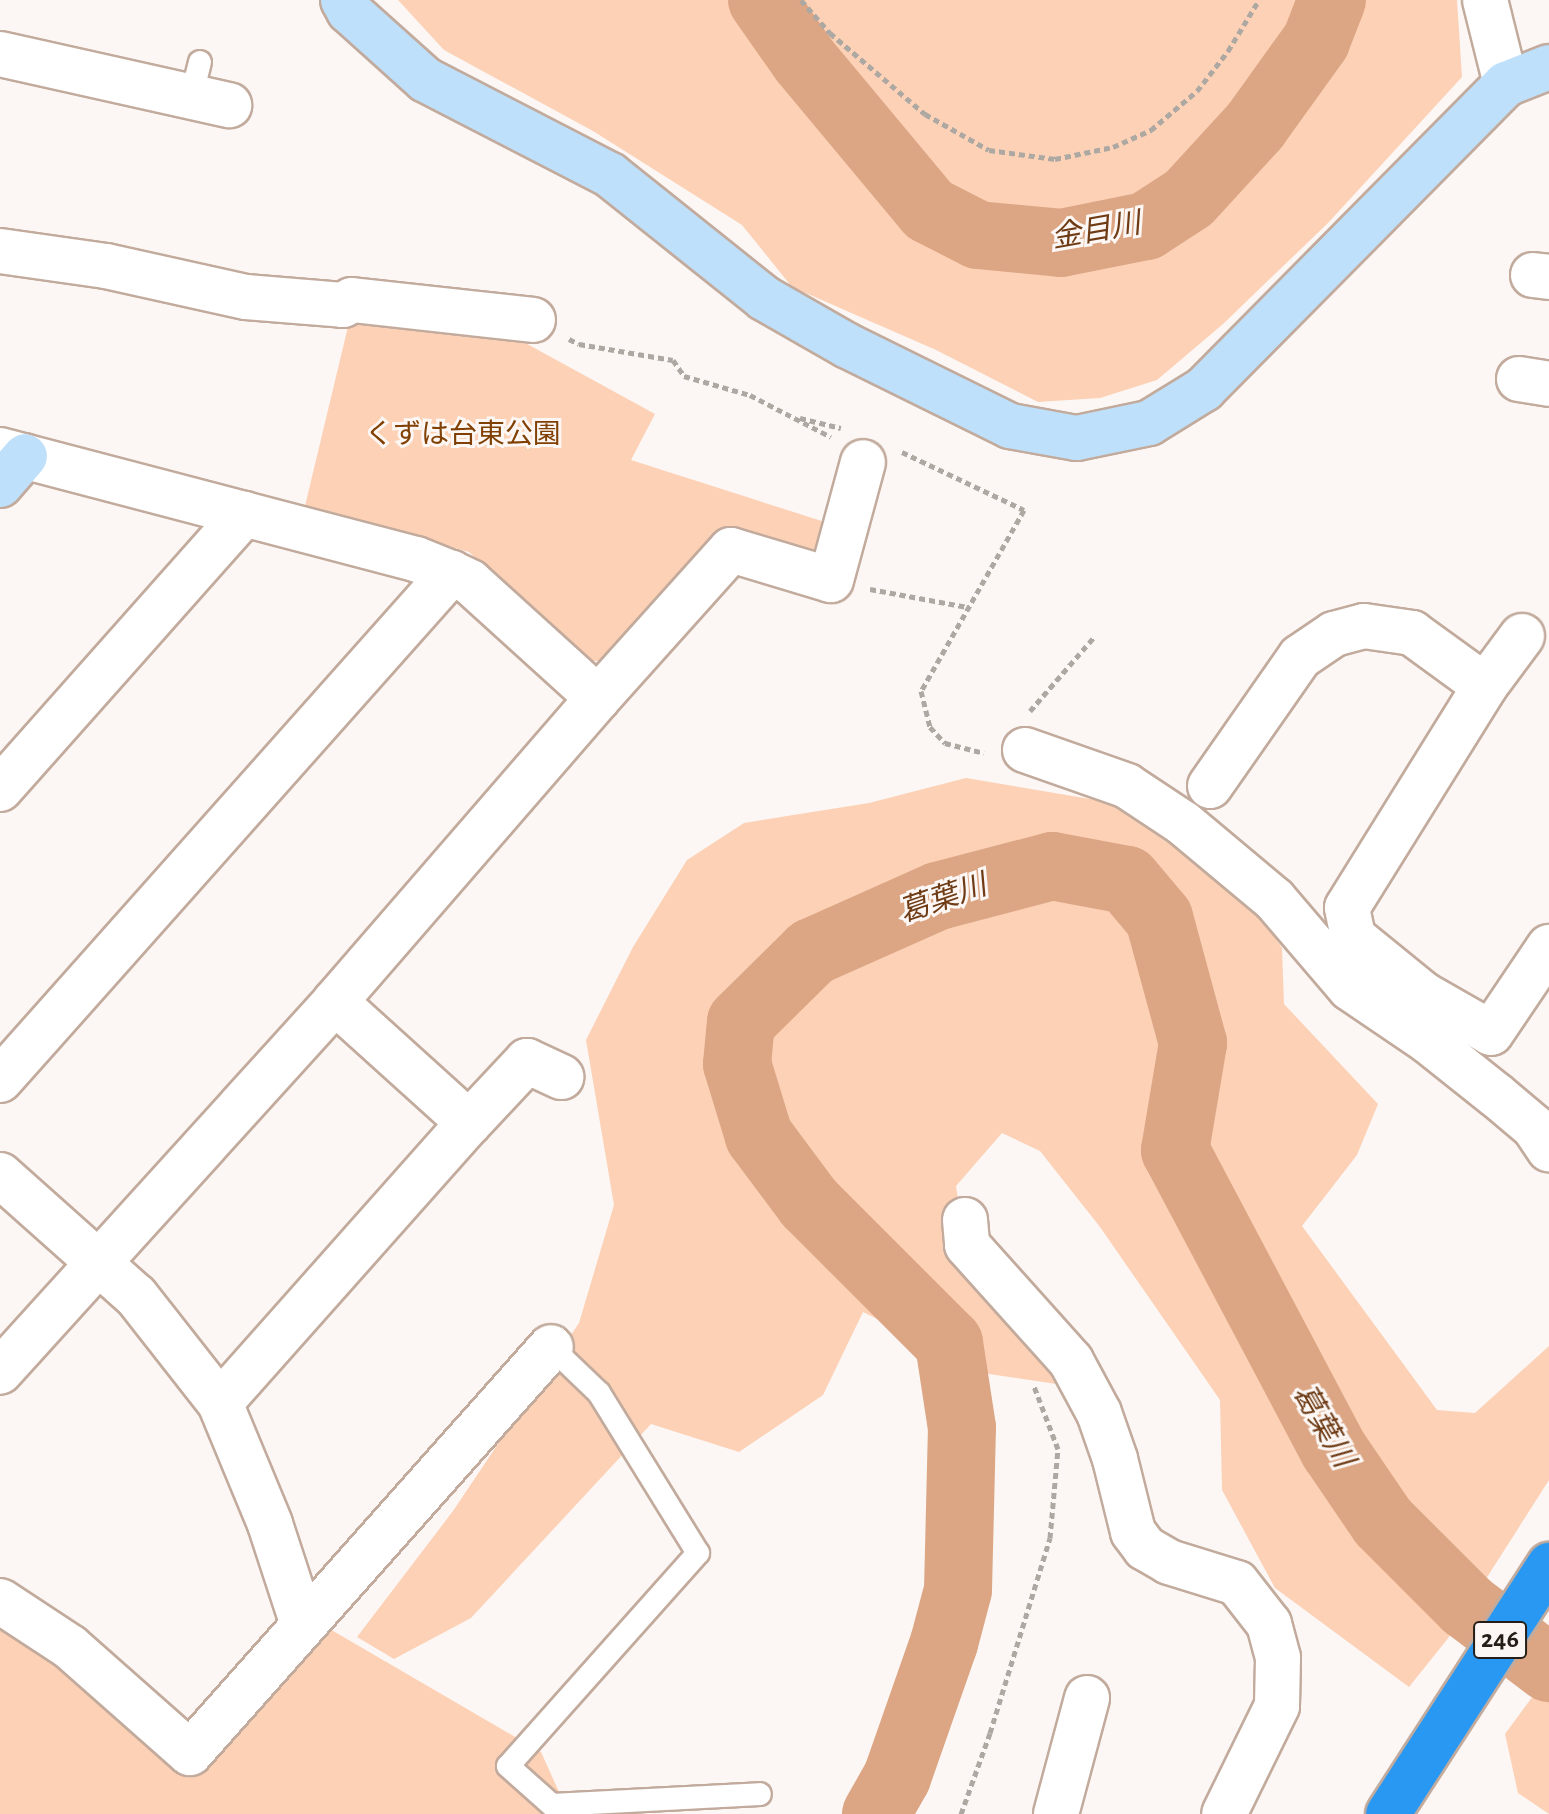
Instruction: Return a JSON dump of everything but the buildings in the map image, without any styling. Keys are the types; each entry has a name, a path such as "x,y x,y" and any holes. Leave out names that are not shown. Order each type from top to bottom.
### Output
{"highway":[{"name":"246","path":"1388,1814 1549,1565"}],"street":[{"path":"343,0 349,11 426,80 610,175 764,298 846,345 1010,426 1077,438 1149,423 1204,389 1506,84 1549,67"},
{"path":"1485,0 1506,84"},
{"path":"0,54 207,88"},
{"path":"0,251 106,266 246,297 343,305 352,300 533,320"},
{"path":"0,1372 335,1002 598,698 731,550 831,580 869,447"},
{"path":"8,464 244,514 416,559 470,582 598,698"},
{"path":"0,789 244,514"},
{"path":"0,1080 451,573"},
{"path":"1210,786 1300,657 1334,634 1364,626 1412,633 1485,686"},
{"path":"1522,636 1485,686 1347,908 1353,937 1413,1009 1534,1127 1549,1149"},
{"path":"1024,735 1127,786 1183,823 1274,899 1350,988 1491,1033 1549,947"},
{"path":"335,1002 469,1123"},
{"path":"220,1403 527,1061 562,1077"},
{"path":"0,1175 136,1296 220,1403 270,1524 303,1625"},
{"path":"965,1220 967,1245 1071,1361 1099,1413 1115,1459 1133,1532 1145,1548 1169,1562 1237,1583 1269,1624 1278,1658 1277,1706 1224,1814"},
{"path":"0,1601 70,1647 190,1753 551,1347"},
{"path":"1056,1814 1087,1698"}],"lane":[{"path":"551,1347 599,1393 698,1553 508,1766 552,1805 760,1794"}],"path":[{"path":"801,0 830,33 925,114 989,150 1055,159 1113,147 1151,130 1197,91 1228,51 1259,0"},
{"path":"533,320 579,344 673,360 684,376 750,395 1024,510 921,691 930,727 945,743 992,755 1024,735 1095,636"},
{"path":"886,593 967,607"},
{"path":"961,1814 990,1733 1050,1538 1058,1449 1030,1375"}],"green space":[{"path":"398,0 1457,0 1462,77 1328,223 1223,324 1157,380 1100,398 1038,402 936,350 792,287 742,225 593,131 444,50"},
{"name":"くずは台東公園","path":"351,314 496,327 655,414 631,460 831,524 823,552 808,560 724,535 612,661 589,661 469,552 305,506"},
{"path":"966,778 1108,802 1248,897 1282,948 1284,1004 1378,1104 1357,1155 1302,1226 1437,1410 1475,1413 1549,1346 1549,1480 1449,1637 1409,1687 1275,1588 1222,1490 1220,1400 1100,1227 1040,1151 1002,1133 956,1186 968,1264 1070,1386 989,1374 863,1312 823,1395 739,1452 651,1424 471,1618 394,1659 357,1637 453,1511 579,1323 614,1205 586,1040 633,947 687,860 744,823 869,803"},
{"path":"0,1622 17,1631 189,1778 328,1628 541,1752 569,1814 0,1814"},
{"path":"1547,1677 1549,1814 1518,1793 1505,1734"}],"waterway":[{"name":"金目川","path":"762,0 804,60 929,210 978,235 1061,243 1146,226 1189,198 1255,126 1316,41 1332,0"},
{"name":"葛葉川","path":"876,1814 897,1777 944,1643 958,1590 962,1428 949,1343 809,1203 759,1136 737,1064 741,1022 812,952 938,896 1052,866 1127,880 1159,918 1193,1043 1175,1150 1334,1450 1383,1522 1467,1606 1549,1668"}]}
